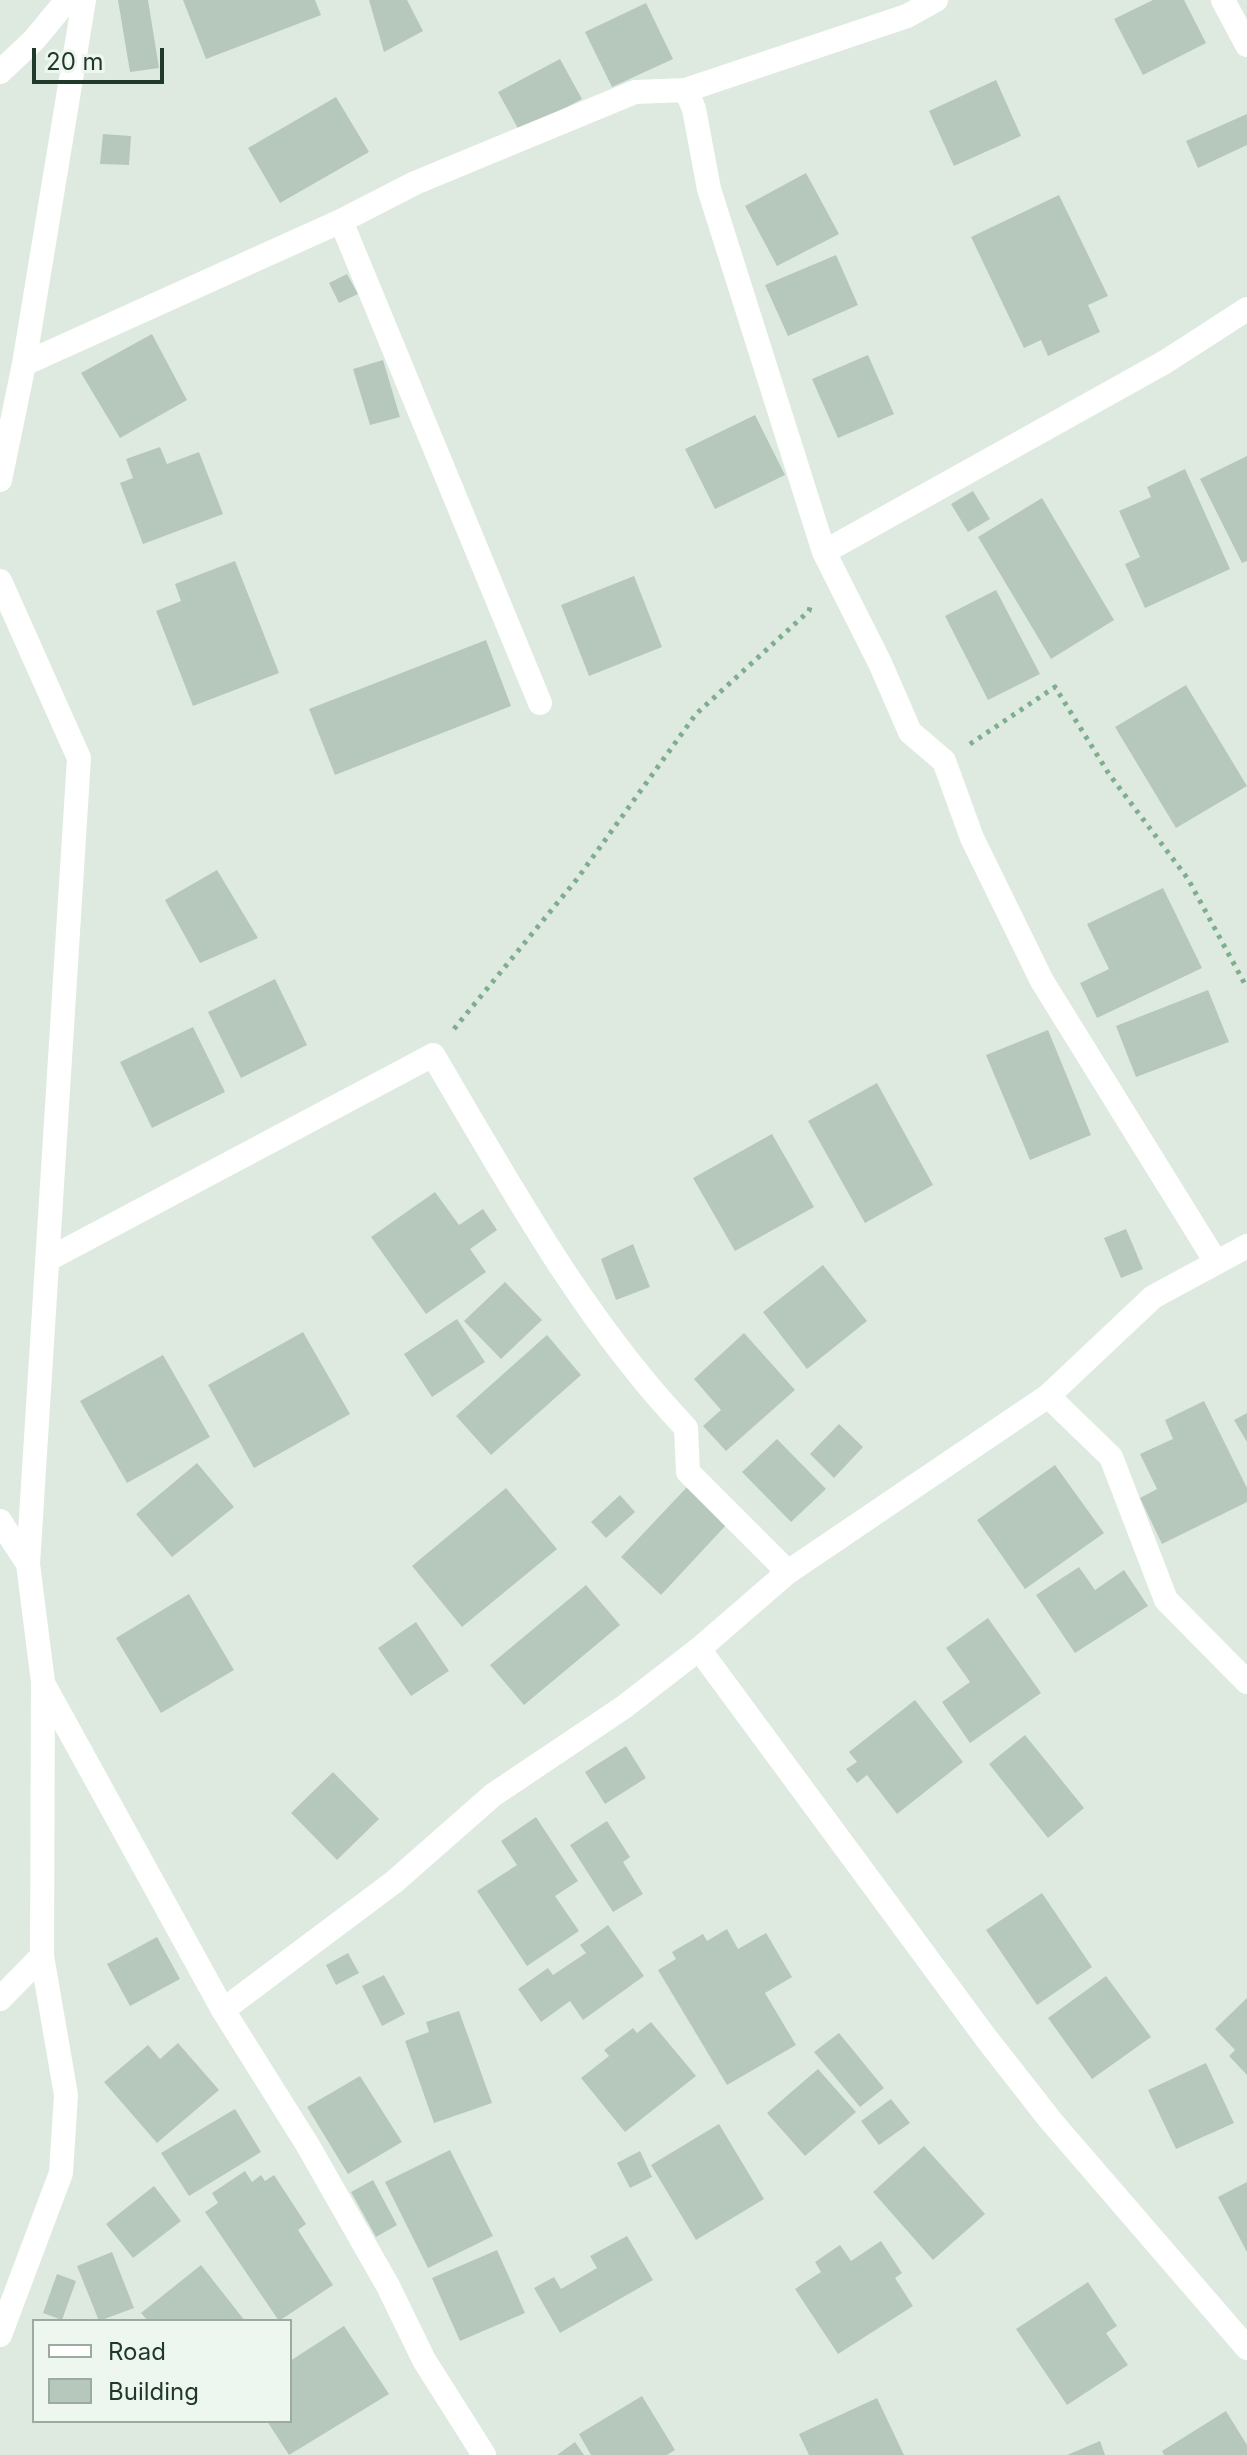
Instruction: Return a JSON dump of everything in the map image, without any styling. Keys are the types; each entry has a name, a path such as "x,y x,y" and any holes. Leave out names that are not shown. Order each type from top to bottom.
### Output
{"street":[{"path":"0,72 34,40 67,0"},
{"path":"0,480 24,364 84,0"},
{"path":"24,364 341,221 415,183 635,92 686,90 907,16 936,0"},
{"path":"1223,0 1247,45"},
{"path":"686,90 694,109 709,189 824,552 880,663 910,732 944,761 972,838 1042,981 1216,1262"},
{"path":"341,221 540,703"},
{"path":"824,552 1165,362 1247,309"},
{"path":"0,581 79,758 28,1564 43,1682 42,1956 66,2095 61,2173 0,2335"},
{"path":"47,1260 433,1055 533,1222 643,1383 686,1428 688,1472 788,1572"},
{"path":"223,2010 394,1882 493,1795 624,1707 699,1649 788,1572 1048,1396 1153,1297 1247,1246"},
{"path":"1048,1396 1111,1457 1166,1600 1247,1682"},
{"path":"0,1521 28,1564"},
{"path":"699,1649 1004,2062 1247,2348"},
{"path":"43,1682 223,2010 307,2144 388,2286 424,2360 484,2455"},
{"path":"0,1999 42,1956"}],"path":[{"path":"433,1055 577,879 696,714 809,611 824,552"},
{"path":"944,761 1055,687 1109,774 1188,879 1247,988"}],"building":[{"path":"118,0 148,0 159,68 130,72"},
{"path":"183,0 315,0 321,15 206,59"},
{"path":"369,0 407,0 423,31 384,52"},
{"path":"1153,0 1184,0 1206,43 1143,75 1114,19"},
{"path":"646,3 673,59 612,87 585,32"},
{"path":"560,59 582,99 520,132 498,92"},
{"path":"996,80 1021,136 954,166 929,111"},
{"path":"336,97 369,152 280,203 248,148"},
{"path":"1247,114 1247,145 1198,168 1186,141"},
{"path":"103,134 131,136 129,165 100,164"},
{"path":"806,173 839,234 777,266 745,206"},
{"path":"1059,195 1108,296 1088,305 1100,332 1048,356 1041,340 1024,348 971,237"},
{"path":"836,255 858,305 788,336 765,285"},
{"path":"347,274 358,294 339,303 329,283"},
{"path":"152,334 187,400 120,438 81,373"},
{"path":"868,355 894,414 838,438 812,379"},
{"path":"383,360 400,417 370,425 353,369"},
{"path":"755,415 785,475 715,509 685,449"},
{"path":"160,447 167,464 199,452 223,514 143,544 120,483 133,478 126,459"},
{"path":"1247,456 1247,561 1242,563 1200,479"},
{"path":"1185,469 1230,569 1145,608 1125,564 1140,557 1119,511 1151,497 1147,487"},
{"path":"973,491 990,519 968,532 951,504"},
{"path":"1042,498 1114,620 1051,659 978,537"},
{"path":"235,561 279,673 193,706 156,611 181,601 175,584"},
{"path":"634,576 662,647 589,676 561,605"},
{"path":"996,590 1040,674 988,700 945,616"},
{"path":"486,640 511,706 335,775 309,709"},
{"path":"1186,685 1247,786 1176,828 1115,727"},
{"path":"217,870 258,938 200,963 165,900"},
{"path":"1163,888 1202,968 1097,1018 1080,983 1109,969 1087,924"},
{"path":"275,979 307,1045 241,1078 208,1012"},
{"path":"1208,990 1229,1042 1136,1077 1116,1026"},
{"path":"193,1027 225,1092 152,1128 120,1062"},
{"path":"1048,1030 1091,1135 1030,1160 986,1055"},
{"path":"877,1083 933,1185 865,1223 808,1121"},
{"path":"772,1134 814,1207 735,1251 693,1178"},
{"path":"435,1192 459,1225 483,1209 497,1230 470,1249 486,1272 426,1314 371,1237"},
{"path":"1126,1229 1143,1269 1121,1278 1104,1238"},
{"path":"633,1244 650,1287 616,1300 601,1259"},
{"path":"823,1265 867,1321 807,1369 763,1312"},
{"path":"505,1282 542,1320 501,1359 464,1321"},
{"path":"457,1319 485,1362 432,1397 404,1354"},
{"path":"303,1332 350,1414 254,1468 208,1385"},
{"path":"744,1333 795,1390 726,1451 703,1426 721,1410 694,1379"},
{"path":"547,1335 581,1375 491,1455 456,1416"},
{"path":"163,1355 210,1437 127,1483 80,1401"},
{"path":"1204,1401 1247,1488 1247,1502 1162,1544 1140,1498 1157,1489 1140,1454 1173,1439 1165,1420"},
{"path":"1247,1413 1247,1442 1234,1420"},
{"path":"839,1424 863,1447 834,1478 810,1454"},
{"path":"777,1439 826,1489 791,1522 742,1472"},
{"path":"197,1463 234,1507 172,1557 136,1514"},
{"path":"1055,1465 1104,1533 1025,1589 977,1520"},
{"path":"688,1486 728,1523 661,1595 621,1557"},
{"path":"506,1488 557,1549 462,1627 412,1566"},
{"path":"620,1495 635,1512 606,1538 591,1522"},
{"path":"1079,1567 1095,1590 1124,1570 1148,1606 1075,1653 1036,1595"},
{"path":"586,1585 620,1625 524,1705 490,1665"},
{"path":"189,1594 234,1670 161,1713 116,1638"},
{"path":"988,1618 1041,1693 970,1743 942,1702 970,1682 946,1648"},
{"path":"416,1622 449,1671 411,1696 378,1648"},
{"path":"915,1700 963,1762 897,1814 867,1775 857,1783 846,1769 857,1762 849,1752"},
{"path":"1025,1735 1084,1808 1048,1838 989,1764"},
{"path":"626,1746 646,1778 605,1804 585,1772"},
{"path":"333,1772 379,1819 337,1860 291,1813"},
{"path":"536,1817 578,1881 555,1896 579,1931 527,1966 477,1891 517,1865 501,1841"},
{"path":"607,1821 630,1857 623,1862 643,1894 613,1912 570,1845"},
{"path":"1042,1893 1092,1967 1037,2005 986,1930"},
{"path":"608,1925 644,1976 583,2020 570,2001 541,2022 518,1989 548,1968 553,1975 586,1953 580,1945"},
{"path":"727,1929 738,1949 766,1933 792,1977 765,1993 796,2045 727,2085 658,1970 676,1959 672,1952 703,1934 707,1941"},
{"path":"157,1937 180,1979 130,2006 107,1964"},
{"path":"348,1953 359,1973 336,1985 326,1965"},
{"path":"384,1975 405,2014 382,2026 362,1986"},
{"path":"1106,1976 1151,2037 1092,2079 1048,2018"},
{"path":"1247,1998 1247,2075 1229,2056 1235,2050 1215,2029"},
{"path":"459,2011 492,2103 434,2123 405,2041 429,2032 426,2022"},
{"path":"651,2022 696,2076 625,2132 581,2078 609,2056 604,2050 633,2028 637,2033"},
{"path":"839,2033 884,2088 860,2107 814,2052"},
{"path":"178,2043 219,2090 157,2143 104,2082 148,2045 160,2059"},
{"path":"1206,2063 1234,2123 1176,2149 1148,2090"},
{"path":"818,2069 856,2112 805,2156 767,2113"},
{"path":"360,2076 402,2142 348,2174 307,2107"},
{"path":"891,2099 910,2123 879,2145 861,2121"},
{"path":"235,2109 261,2152 189,2196 161,2153"},
{"path":"719,2124 764,2199 696,2240 651,2165"},
{"path":"924,2146 985,2214 933,2260 873,2192"},
{"path":"450,2150 493,2236 428,2268 385,2182"},
{"path":"640,2151 652,2177 630,2188 617,2163"},
{"path":"245,2171 252,2182 261,2175 265,2181 274,2175 306,2224 298,2230 333,2285 278,2319 205,2212 218,2203 212,2193"},
{"path":"373,2180 397,2225 376,2237 351,2192"},
{"path":"1247,2182 1247,2252 1218,2197"},
{"path":"154,2186 181,2221 133,2258 106,2224"},
{"path":"627,2236 653,2280 560,2333 534,2288 554,2277 561,2289 597,2268 590,2256"},
{"path":"881,2241 902,2273 895,2278 913,2306 838,2354 795,2289 821,2272 815,2262 840,2245 851,2261"},
{"path":"497,2250 525,2313 460,2341 432,2278"},
{"path":"112,2252 134,2308 98,2319 77,2266"},
{"path":"201,2265 243,2319 146,2319 141,2313"},
{"path":"57,2274 76,2281 62,2319 43,2313"},
{"path":"1088,2282 1117,2326 1106,2333 1128,2365 1067,2405 1016,2329"},
{"path":"344,2326 389,2394 289,2455 268,2423 292,2423 292,2360"},
{"path":"642,2396 675,2450 667,2455 591,2455 579,2434"},
{"path":"877,2398 904,2455 809,2455 799,2434"},
{"path":"1226,2411 1247,2445 1247,2455 1164,2455 1162,2451"},
{"path":"1100,2441 1105,2455 1067,2455"},
{"path":"575,2442 584,2455 557,2455"}]}
